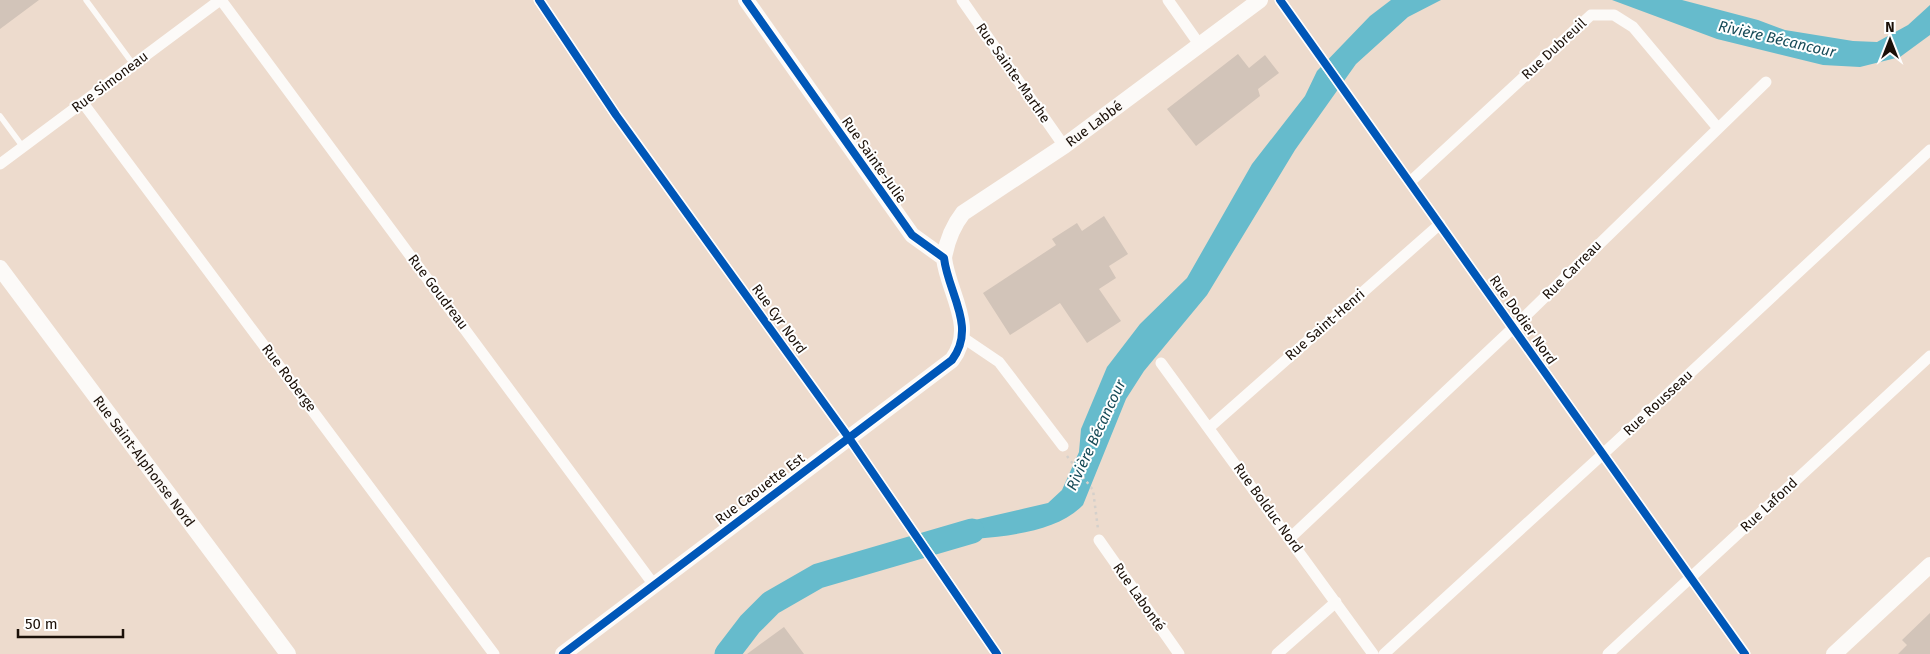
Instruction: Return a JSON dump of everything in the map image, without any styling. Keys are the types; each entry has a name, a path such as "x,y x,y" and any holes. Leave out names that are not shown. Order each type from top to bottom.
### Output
{"street":[{"name":"Rue Simoneau","path":"0,164 221,0"},
{"name":"Rue Goudreau","path":"221,0 654,585"},
{"name":"Rue Cyr Nord","path":"539,0 616,115 849,438 997,654"},
{"name":"Rue Sainte-Julie","path":"746,0 912,235 944,258"},
{"name":"Rue Sainte-Marthe","path":"962,0 1064,146"},
{"path":"1168,0 1200,44"},
{"name":"Rue Labbé","path":"944,258 947,242 954,225 963,213 1064,146 1260,0"},
{"name":"Rue Dodier Nord","path":"1280,0 1745,654"},
{"name":"Rue Dubreuil","path":"1410,182 1591,15 1614,15 1633,27 1717,127"},
{"name":"Rue Carreau","path":"1289,539 1514,328 1717,127 1766,82"},
{"name":"Rue Roberge","path":"83,103 494,654"},
{"name":"Rue Rousseau","path":"1384,654 1603,454 1930,150"},
{"name":"Rue Saint-Henri","path":"1210,427 1440,224"},
{"path":"944,258 962,322 962,337 999,362 1064,451"},
{"name":"Rue Saint-Alphonse Nord","path":"0,268 288,654"},
{"name":"Rue Caouette Est","path":"563,654 952,360 960,349 962,337"},
{"name":"Rue Lafond","path":"1608,654 1930,356"},
{"name":"Rue Bolduc Nord","path":"1162,364 1210,427 1373,654"},
{"name":"Rue Labonté","path":"1099,540 1179,654"},
{"path":"1834,654 1930,565"},
{"path":"1277,654 1336,602"}],"lane":[{"path":"86,0 133,64"},
{"path":"0,116 23,147"}],"path":[{"path":"1064,451 1093,490 1099,540"}],"water":[{"path":"1391,0 1441,0 1408,17 1356,64 1295,150 1207,295 1144,371 1126,399 1083,505 1070,516 1036,530 996,537 941,542 940,528 1048,503 1062,490 1079,452 1081,429 1107,367 1140,324 1187,278 1252,164 1305,96 1317,71 1370,16"},
{"path":"1612,0 1682,0 1758,20 1785,30 1853,41 1877,42 1908,25 1930,5 1930,35 1900,57 1860,67 1823,65 1717,39"}],"building":[{"path":"0,0 39,0 0,29"},
{"path":"1238,54 1249,68 1265,55 1279,73 1258,89 1260,96 1196,146 1167,109"},
{"path":"1104,216 1128,254 1109,266 1116,278 1099,289 1121,321 1087,343 1060,303 1010,335 983,293 1056,245 1052,239 1077,223 1082,231"},
{"path":"1930,613 1930,654 1898,654 1907,645 1902,640"},
{"path":"784,627 804,654 747,654"}],"waterway":[{"name":"Rivière Bécancour","path":"727,654 750,624 771,603 818,576 972,531"}],"cycle path":[{"path":"539,0 616,115 849,438 997,654"},
{"path":"563,654 952,360 959,348 962,322 944,258 912,235 746,0"},
{"path":"1280,0 1745,654"}]}
